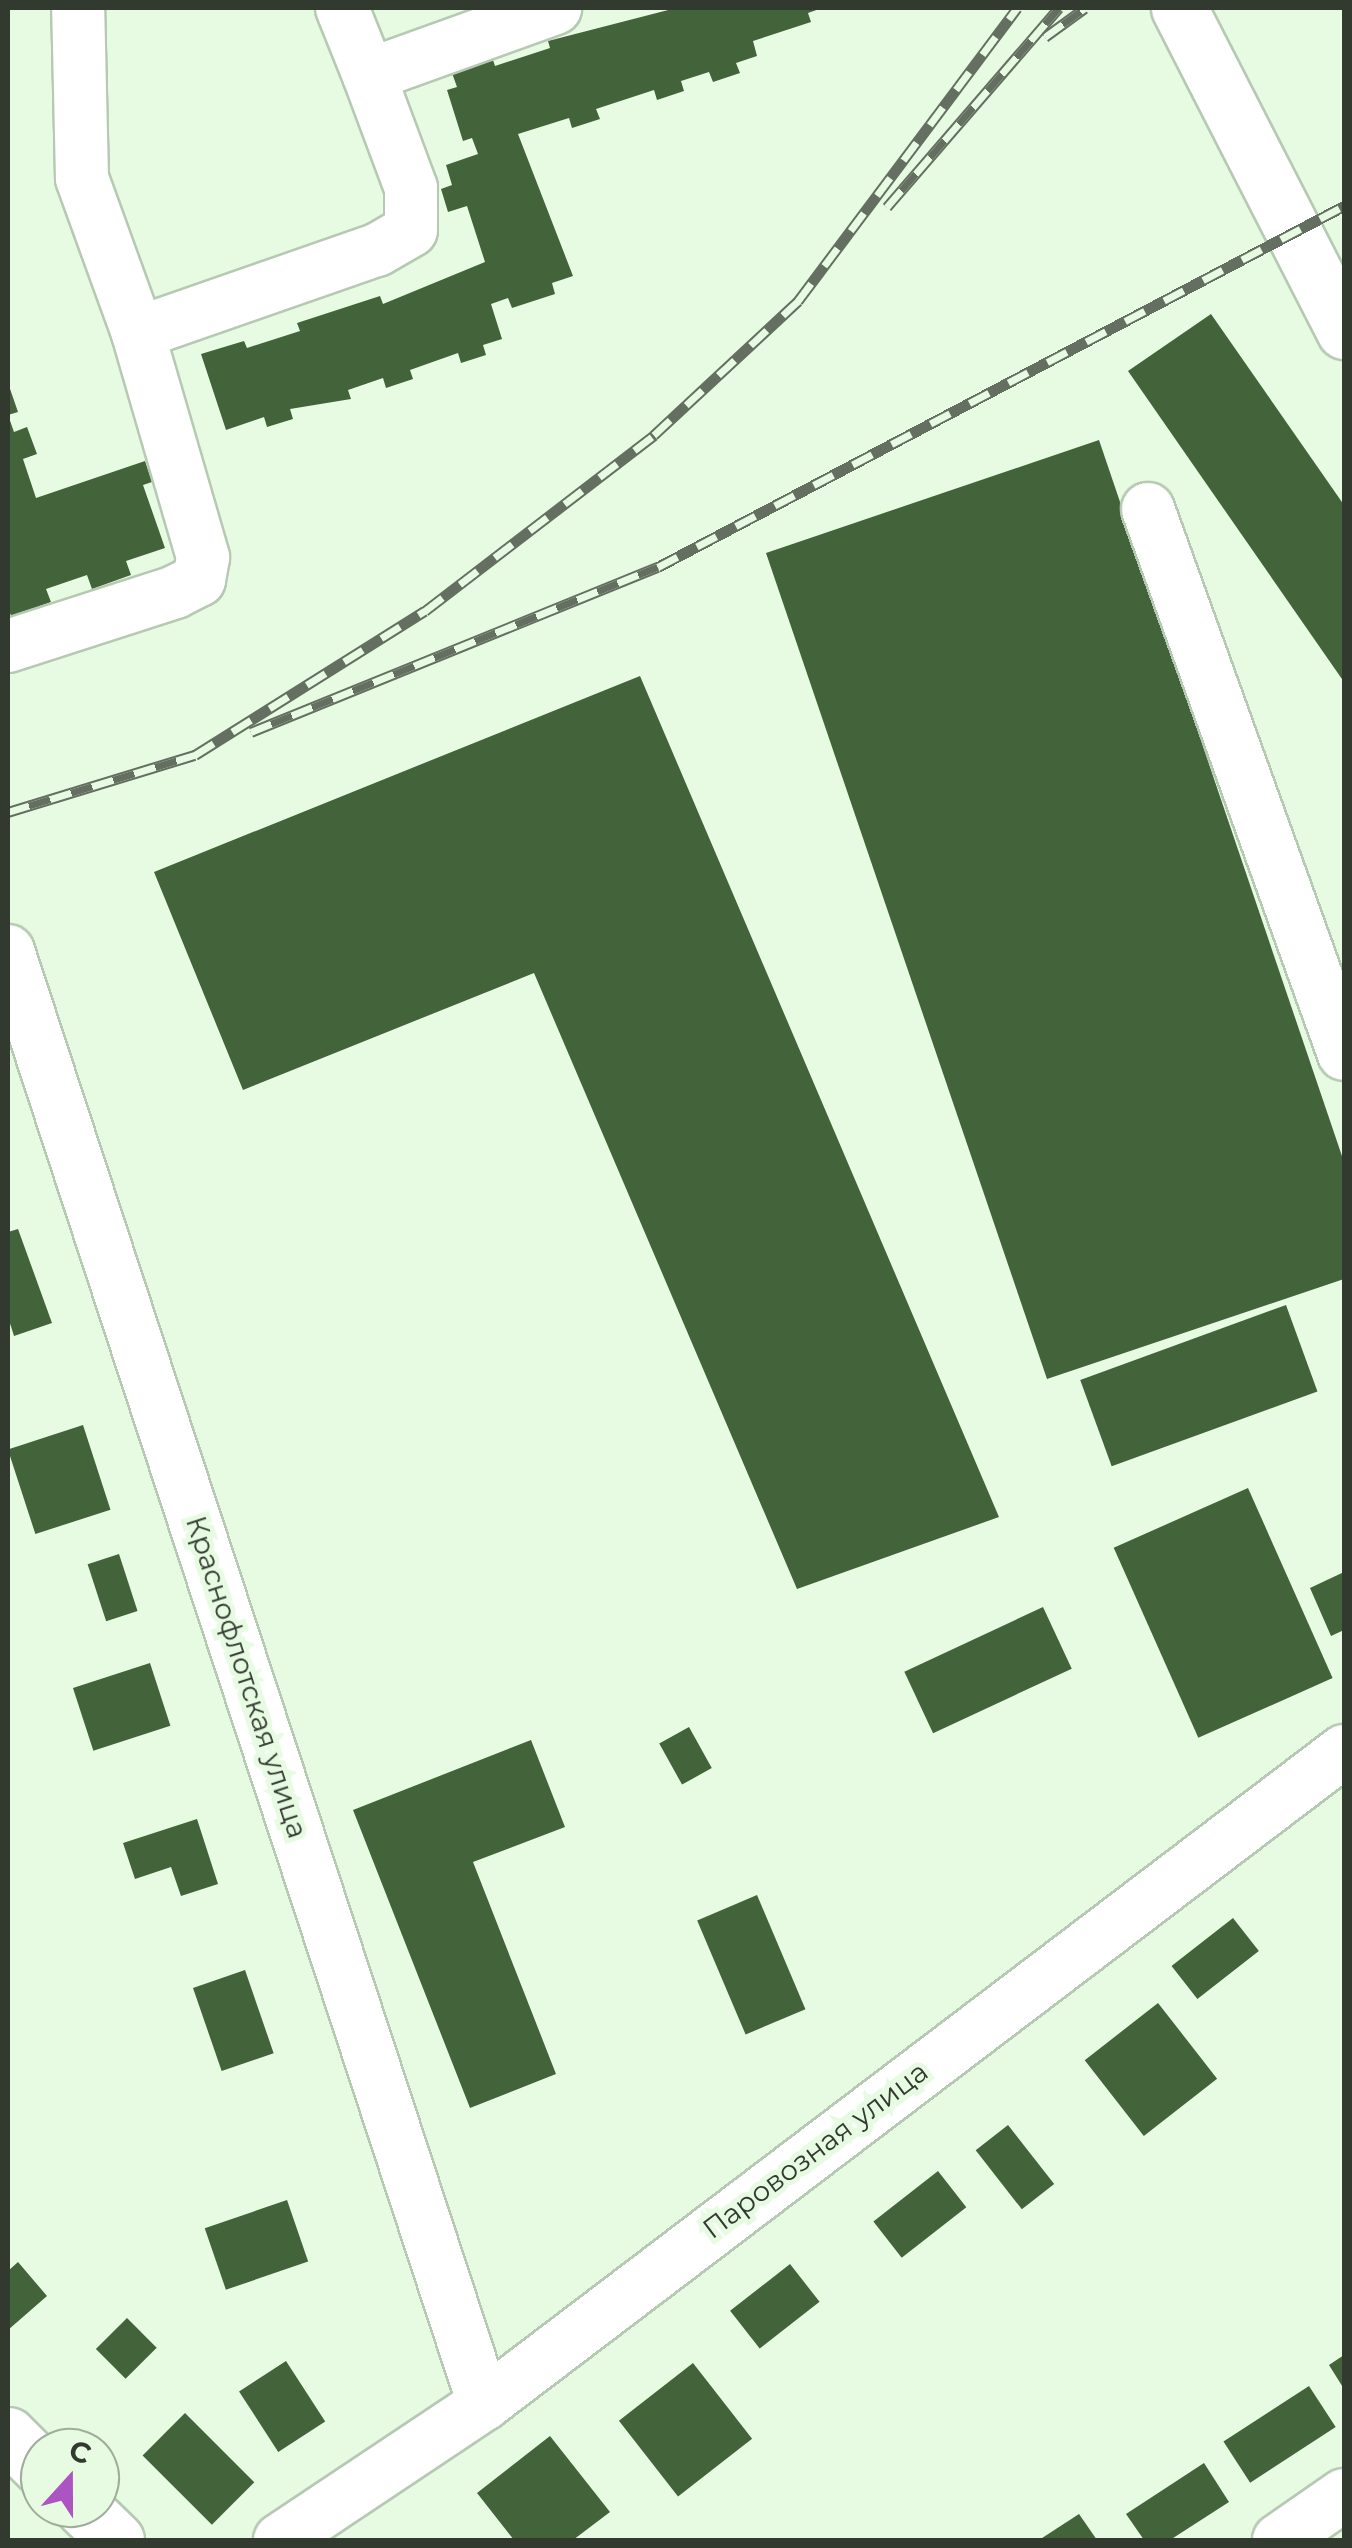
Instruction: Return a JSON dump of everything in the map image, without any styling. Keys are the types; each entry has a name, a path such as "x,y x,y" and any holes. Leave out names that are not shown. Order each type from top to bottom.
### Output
{"main road":[{"path":"1178,8 1327,262 1344,331"}],"street":[{"path":"8,646 199,580 203,558 138,333 82,178 78,8"},
{"path":"138,333 377,250 411,230 411,188 342,8"},
{"path":"369,75 555,8"},
{"path":"1148,509 1339,1024"},
{"name":"Краснофлотская улица","path":"8,951 484,2404"},
{"name":"Паровозная улица","path":"280,2540 484,2404 1344,1751"},
{"path":"1279,2540 1344,2496"}],"building":[{"path":"676,8 822,8 808,13 811,22 753,41 757,56 736,63 740,73 713,82 709,72 681,81 684,91 657,100 654,90 596,109 600,119 572,128 569,118 518,134 573,276 552,283 555,294 512,308 508,298 491,304 502,339 483,345 486,355 461,363 458,353 410,370 413,379 386,388 383,378 348,390 351,399 290,409 293,419 267,427 264,417 226,430 201,354 244,341 247,348 300,331 297,323 380,296 383,304 485,262 467,206 448,212 441,189 452,185 446,165 478,154 472,138 463,141 447,90 457,87 452,73 493,60 495,66 550,48 548,41"},
{"path":"1211,314 1344,505 1344,682 1128,371"},
{"path":"8,383 18,412 8,415"},
{"path":"8,415 14,432 27,427 37,454 23,459 36,498 145,461 152,482 143,485 165,548 126,561 131,575 92,589 87,575 46,589 51,602 11,616"},
{"path":"1099,440 1344,1162 1344,1279 1047,1379 766,553"},
{"path":"640,676 999,1517 797,1589 534,973 243,1090 154,872"},
{"path":"18,1229 52,1323 14,1336 8,1317 8,1232"},
{"path":"1286,1305 1317,1391 1112,1466 1080,1380"},
{"path":"83,1425 111,1510 35,1534 8,1449"},
{"path":"1248,1488 1333,1678 1198,1738 1114,1548"},
{"path":"119,1554 138,1611 106,1621 88,1564"},
{"path":"1344,1572 1344,1630 1331,1636 1310,1588"},
{"path":"1043,1607 1072,1669 933,1733 904,1672"},
{"path":"150,1663 170,1726 93,1751 73,1688"},
{"path":"689,1727 712,1768 682,1785 659,1743"},
{"path":"531,1740 565,1827 473,1862 556,2074 470,2108 353,1810"},
{"path":"197,1819 218,1884 181,1896 171,1867 135,1879 123,1843"},
{"path":"757,1895 805,2009 746,2035 697,1920"},
{"path":"1233,1918 1259,1951 1197,1999 1172,1966"},
{"path":"245,1970 274,2053 222,2071 193,1988"},
{"path":"1158,2003 1217,2079 1144,2136 1085,2060"},
{"path":"1008,2125 1054,2184 1022,2209 976,2150"},
{"path":"938,2171 966,2207 902,2258 873,2221"},
{"path":"287,2200 308,2261 226,2290 205,2228"},
{"path":"18,2262 47,2296 8,2330 8,2271"},
{"path":"790,2264 820,2302 760,2349 730,2311"},
{"path":"127,2318 157,2348 126,2379 96,2349"},
{"path":"1344,2355 1344,2389 1329,2365"},
{"path":"286,2361 325,2421 278,2452 239,2391"},
{"path":"693,2363 752,2439 678,2497 619,2421"},
{"path":"1309,2386 1336,2427 1250,2483 1223,2442"},
{"path":"185,2413 254,2482 212,2525 143,2455"},
{"path":"550,2436 610,2512 573,2540 514,2540 477,2493"},
{"path":"1204,2463 1229,2502 1170,2540 1144,2540 1126,2514"},
{"path":"1079,2514 1097,2540 1039,2540"}],"railway":[{"path":"8,812 195,755 425,611 654,435 798,301 1017,8"},
{"path":"887,207 1059,8"},
{"path":"1045,37 1085,8"},
{"path":"251,732 658,567 1344,206"}]}
